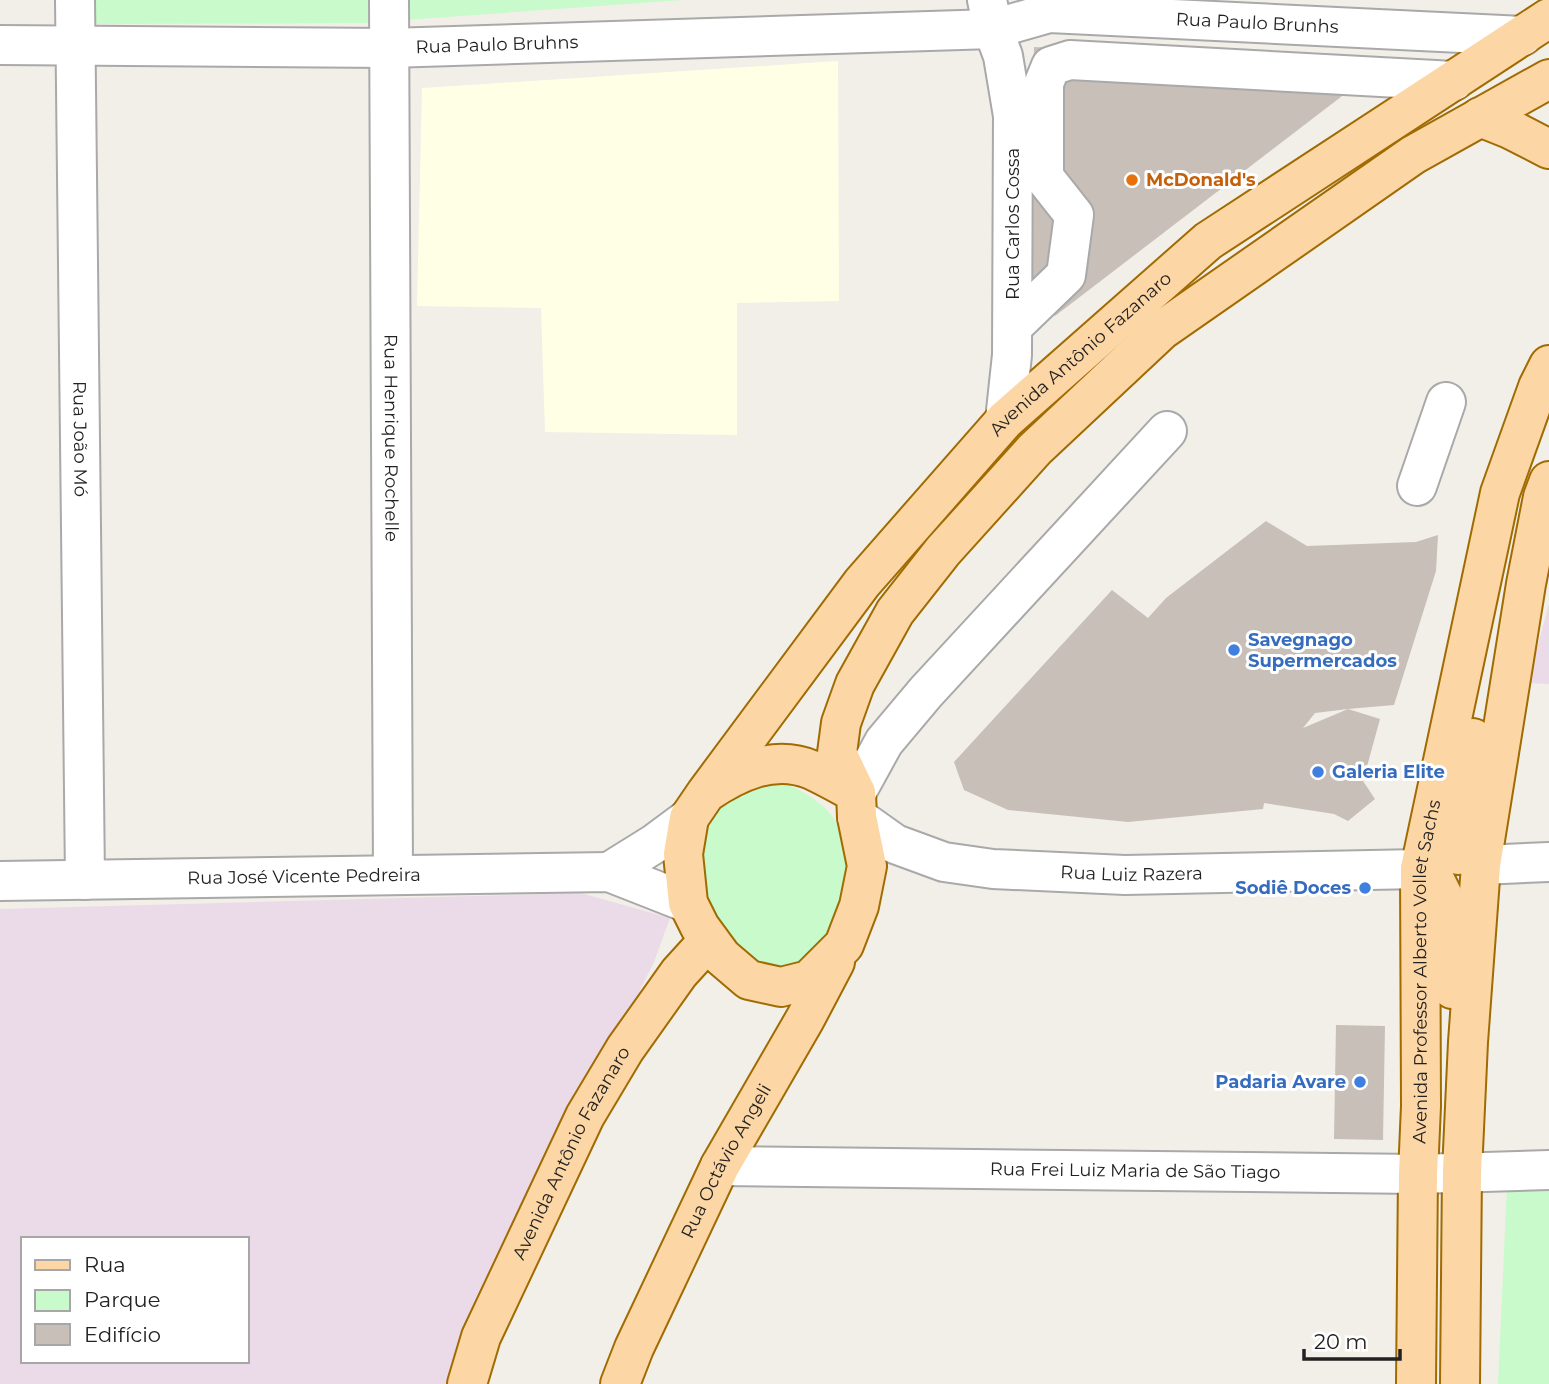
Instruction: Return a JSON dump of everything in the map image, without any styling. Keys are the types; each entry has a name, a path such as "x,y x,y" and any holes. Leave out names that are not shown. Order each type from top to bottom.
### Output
{"main road":[{"name":"Avenida Antônio Fazanaro","path":"697,806 862,583 1005,420 1208,241 1536,27"},
{"name":"Avenida Antônio Fazanaro","path":"856,805 837,753 842,723 855,684 895,612 943,551 1035,449 1162,330 1413,155 1549,79"},
{"path":"1480,117 1549,149"},
{"name":"Avenida Professor Alberto Vollet Sachs","path":"1416,1384 1421,1106 1420,869 1500,493 1538,387 1549,365"},
{"path":"1460,1384 1462,1172 1481,865 1526,584 1543,497 1549,481"},
{"path":"1473,616 1486,644 1457,854 1464,861 1481,865"},
{"path":"783,764 810,769 856,805 867,866 859,906 844,945 809,980 781,987 749,980 722,957 688,903 683,854 697,806 728,778 754,767 783,764"},
{"path":"1420,869 1435,880 1448,906 1451,987 1468,1042"},
{"name":"Avenida Antônio Fazanaro","path":"467,1384 481,1337 585,1116 625,1049 679,973 709,940"},
{"name":"Rua Octávio Angeli","path":"620,1384 634,1348 720,1166 805,1019 844,945"}],"street":[{"name":"Rua João Mó","path":"75,0 85,880"},
{"name":"Rua Henrique Rochelle","path":"389,0 393,875"},
{"name":"Rua Paulo Brunhs","path":"990,15 1049,13 1536,27"},
{"name":"Rua Paulo Bruhns","path":"0,45 389,48 990,15"},
{"name":"Rua Carlos Cossa","path":"990,15 1003,57 1013,116 1013,326 1005,420"},
{"path":"1013,326 1066,275 1074,215 1044,177 1044,83 1051,66 1070,60 1454,81"},
{"path":"1418,486 1446,402"},
{"path":"856,805 884,742 926,692 1167,431"},
{"name":"Rua Luiz Razera","path":"856,805 895,844 944,862 993,869 1125,875 1420,869"},
{"path":"609,872 654,844 697,806"},
{"path":"1481,865 1549,862"},
{"name":"Rua José Vicente Pedreira","path":"0,881 609,872 688,903"},
{"name":"Rua Frei Luiz Maria de São Tiago","path":"720,1166 1418,1174 1549,1170"}],"shaded area":[{"path":"838,61 839,301 737,303 737,435 545,432 541,308 417,306 422,88"},
{"path":"1549,603 1549,684 1528,683"},
{"path":"581,893 670,918 654,962 457,1359 451,1384 0,1384 0,909"}],"green space":[{"path":"86,0 372,0 372,23 86,24"},
{"path":"405,0 683,0 405,20"},
{"path":"782,782 817,801 838,825 844,840 846,875 839,910 820,949 808,960 778,973 731,948 701,892 700,843 707,823 730,797 744,788"},
{"path":"1507,1184 1549,1184 1549,1384 1498,1384"}],"building":[{"name":"McDonald's","path":"1034,47 1384,64 1055,316 1031,283"},
{"name":"Savegnago Supermercados","path":"1266,521 1307,546 1416,542 1438,535 1436,571 1394,705 1348,709 1380,719 1363,781 1375,799 1348,821 1334,814 1264,803 1263,809 1128,822 1008,810 964,790 954,762 1112,590 1148,618 1166,598","holes":["1348,709 1303,728 1315,713"]},
{"name":"Padaria Avare","path":"1336,1025 1385,1026 1383,1140 1334,1139"}],"place":[{"name":"McDonald's","path":"1132,180"},
{"name":"Savegnago Supermercados","path":"1234,650"},
{"name":"Galeria Elite","path":"1318,772"},
{"name":"Sodiê Doces","path":"1365,888"},
{"name":"Padaria Avare","path":"1360,1082"}]}
